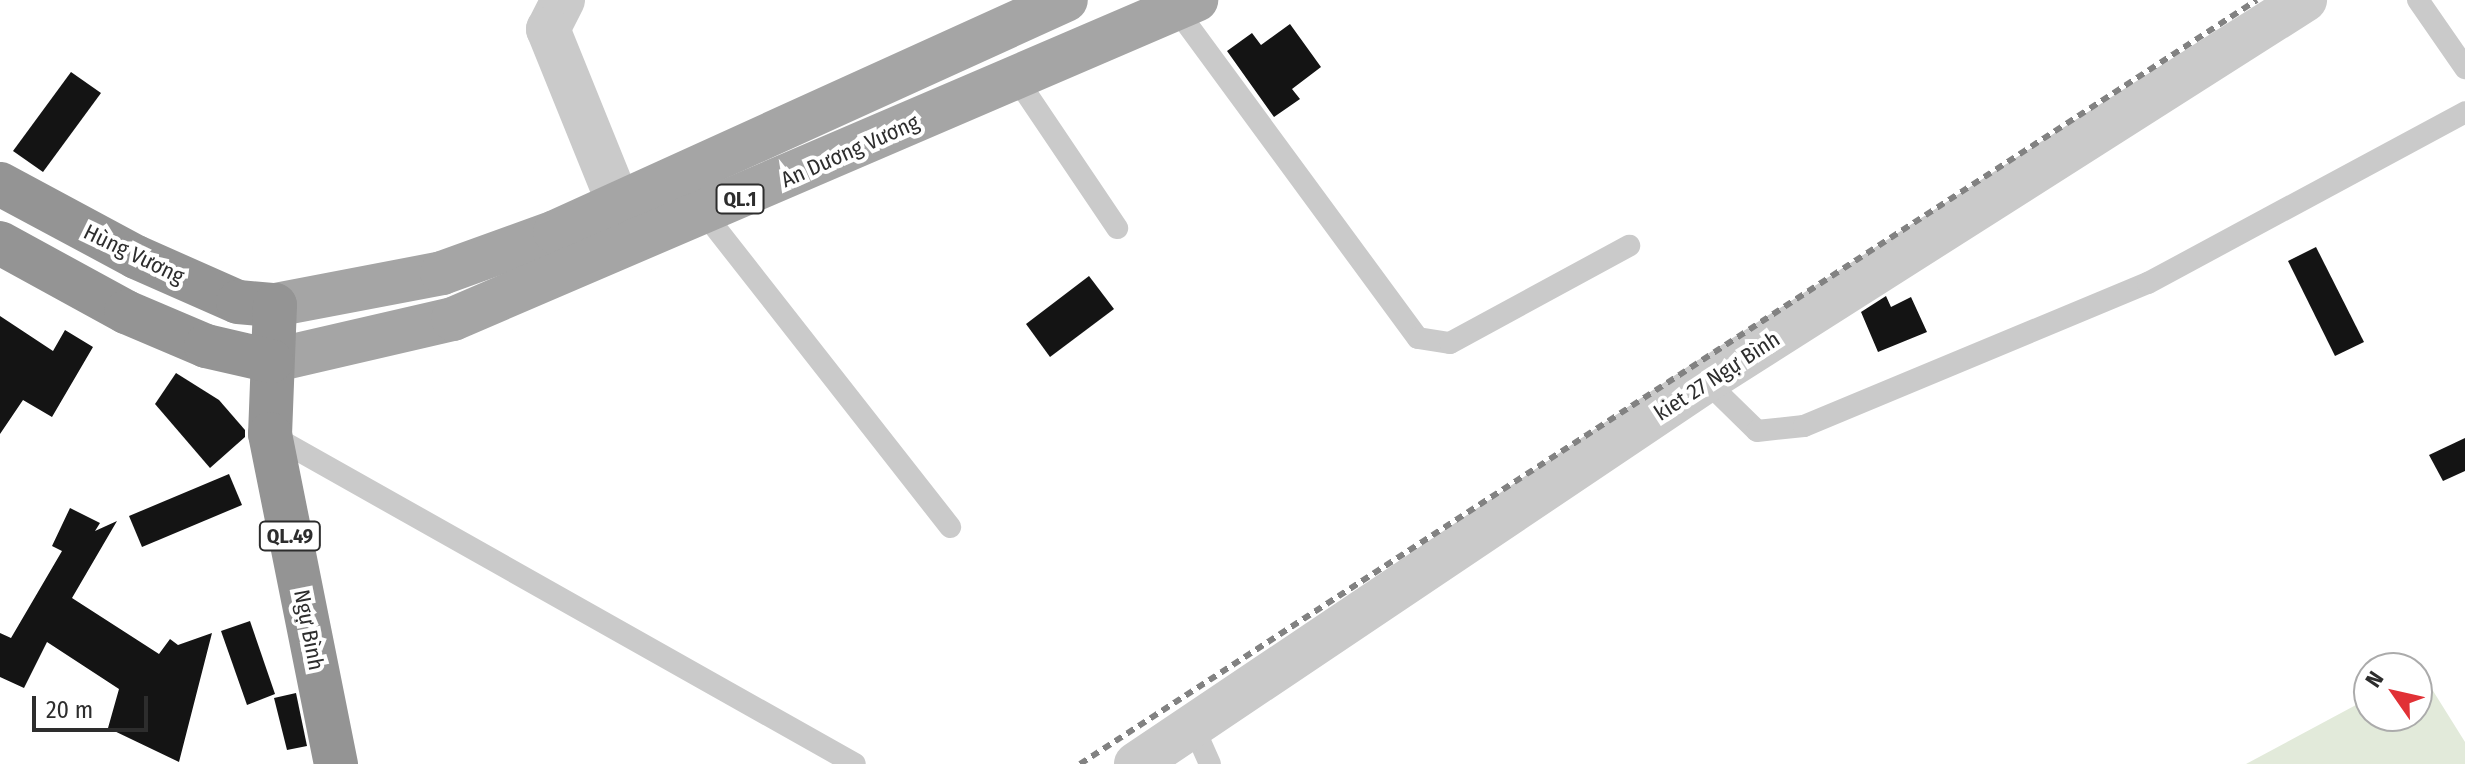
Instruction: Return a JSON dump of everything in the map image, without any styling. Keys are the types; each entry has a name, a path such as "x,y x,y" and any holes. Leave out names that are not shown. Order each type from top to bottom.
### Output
{"highway":[{"name":"Hùng Vương","path":"0,184 136,257 238,302 275,305"},
{"name":"QL.1","path":"0,243 126,312 206,346 271,361"},
{"name":"Ngự Bình","path":"275,305 270,434 336,764"}],"main road":[{"name":"QL.1","path":"275,305 442,273 555,232 617,200 1066,0"},
{"name":"An Dương Vương","path":"271,361 453,319 1186,4"}],"street":[{"path":"563,0 548,29 617,200"},
{"name":"kiet 27 Ngự Bình","path":"1136,764 1202,746 1706,381 2305,0"}],"lane":[{"path":"2418,0 2465,68"},
{"path":"1186,4 1418,338 1450,343 1629,246"},
{"path":"1016,78 1117,228"},
{"path":"1706,381 1757,431 1804,426 2148,283 2465,112"},
{"path":"704,213 950,527"},
{"path":"270,434 855,764"}],"green space":[{"path":"2433,691 2465,742 2465,764 2246,764 2353,707 2353,732 2433,732"}],"building":[{"path":"1290,24 1321,67 1292,89 1300,99 1274,117 1227,51 1252,33 1261,45"},
{"path":"71,72 101,93 43,172 13,151"},
{"path":"2316,247 2364,342 2335,356 2288,261"},
{"path":"1089,276 1114,309 1050,357 1026,324"},
{"path":"1886,296 1891,307 1911,297 1927,332 1878,352 1861,312"},
{"path":"0,316 53,351 65,330 93,347 52,417 23,400 0,434"},
{"path":"176,373 219,400 245,430 245,437 210,468 155,404"},
{"path":"2465,438 2465,471 2443,481 2429,455"},
{"path":"229,474 242,505 142,547 129,516"},
{"path":"70,508 100,523 95,531 117,521 72,598 159,654 170,639 178,645 212,633 179,762 108,728 119,689 47,642 24,688 0,677 0,633 11,638 62,551 52,546"},
{"path":"250,621 275,694 247,705 221,631"},
{"path":"296,693 307,746 287,750 274,698"}],"railway":[{"path":"1080,764 2257,0"}]}
